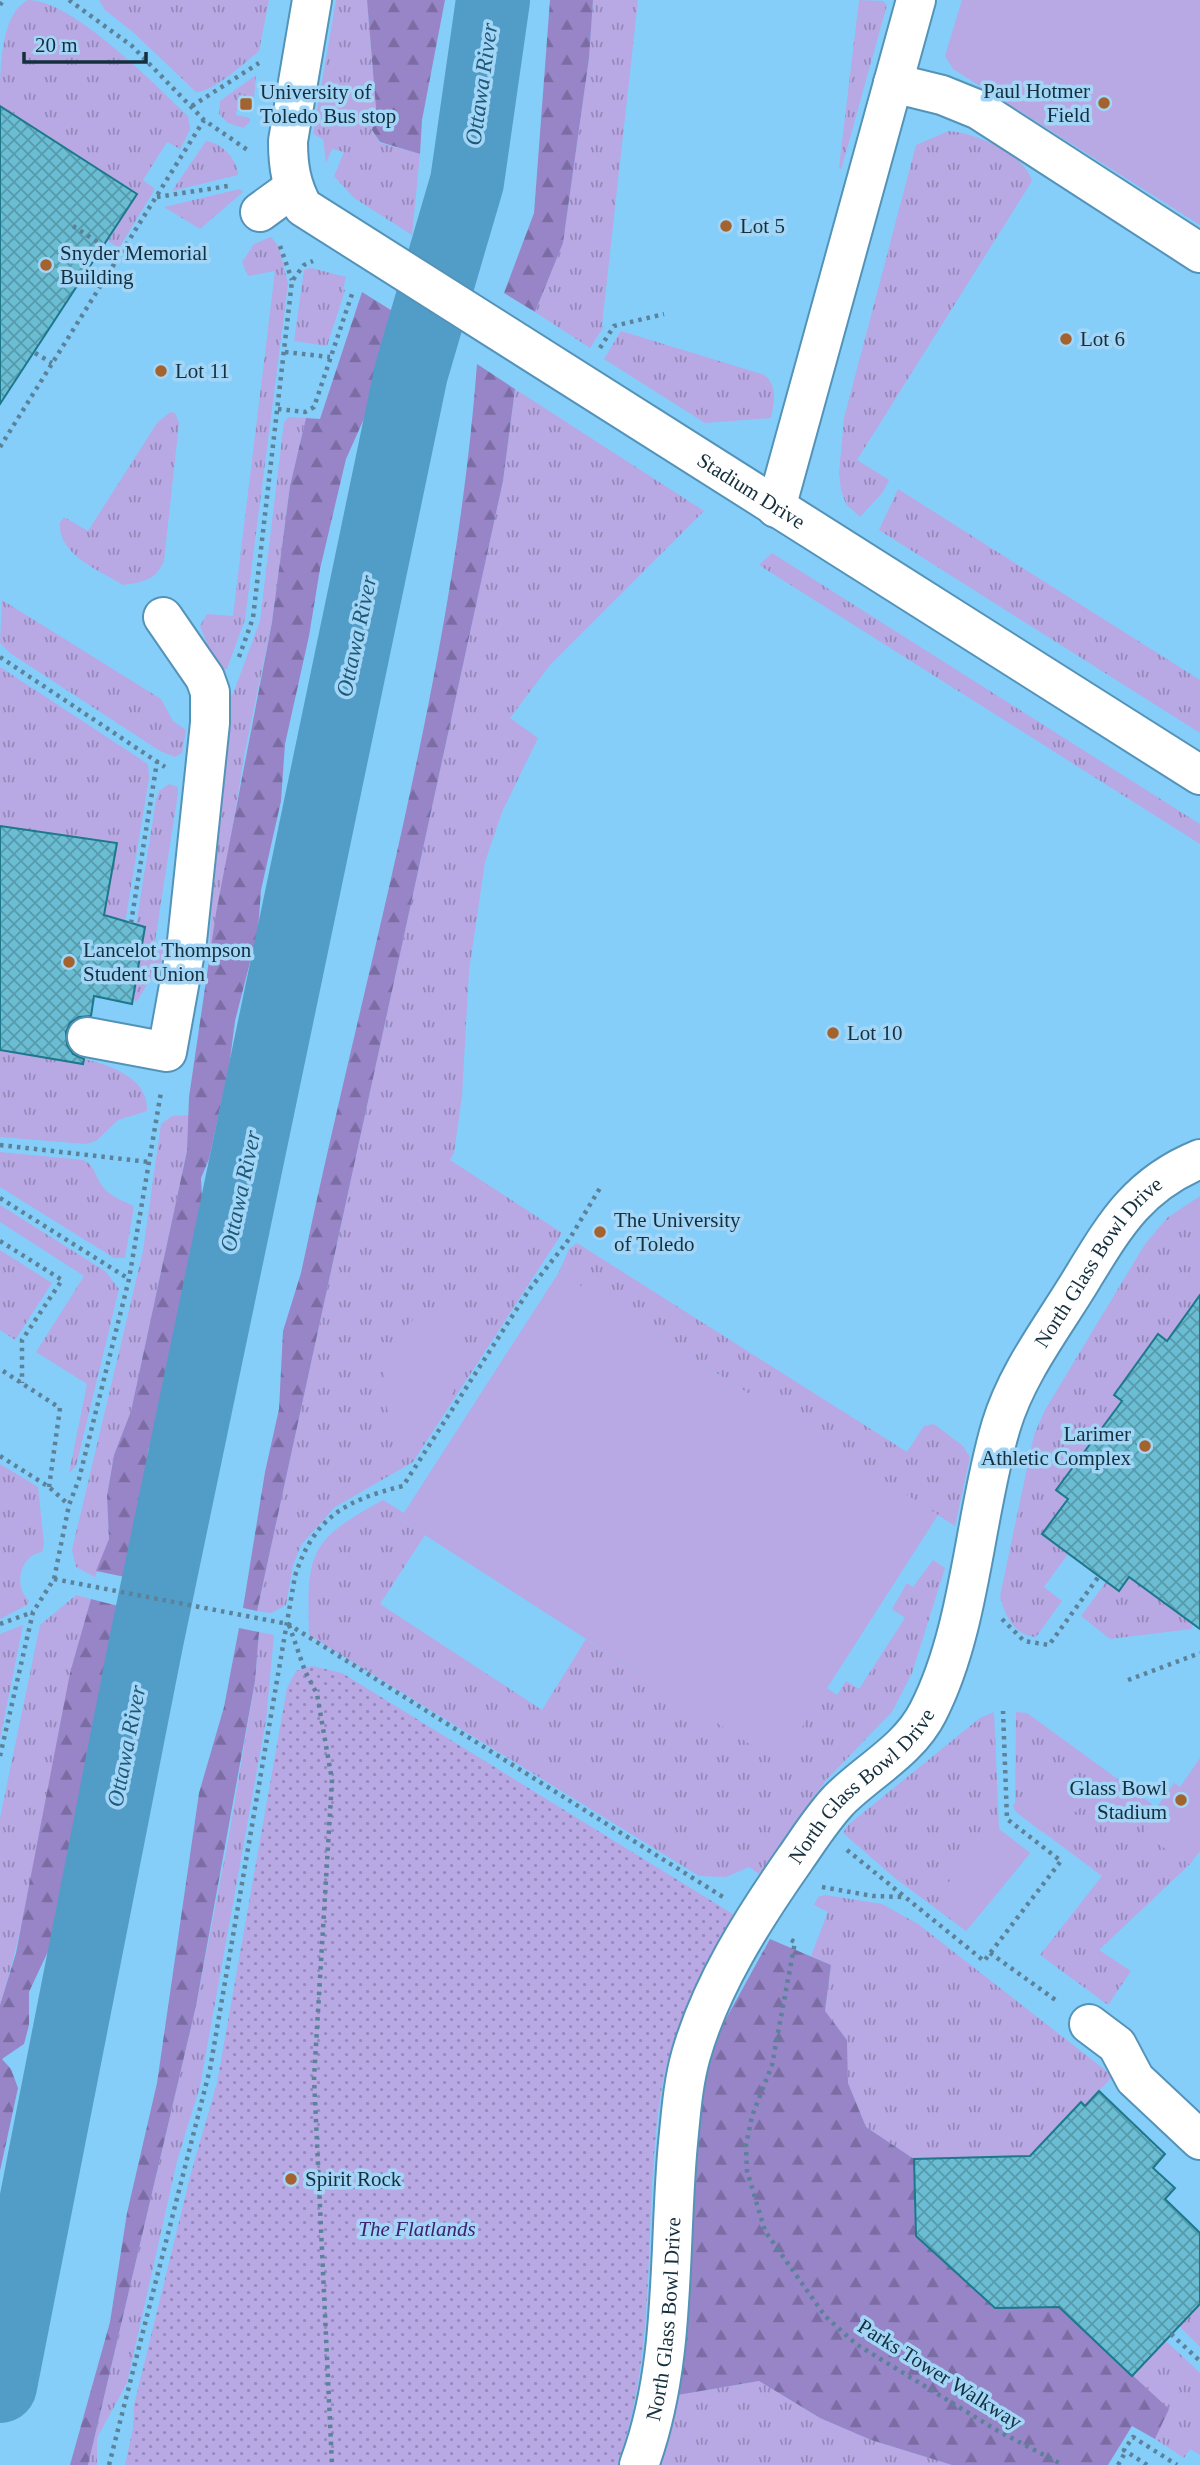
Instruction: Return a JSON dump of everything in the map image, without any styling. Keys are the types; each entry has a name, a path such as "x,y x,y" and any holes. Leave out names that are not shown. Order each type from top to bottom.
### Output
{"street":[{"path":"251,198 298,198 288,164 288,141 312,0"},
{"path":"776,508 916,0"},
{"path":"893,83 942,95 979,110 1200,253"},
{"name":"Stadium Drive","path":"298,198 351,237 1200,775"},
{"path":"87,1037 167,1052 187,941 210,723 210,692 205,678 163,617"},
{"name":"North Glass Bowl Drive","path":"639,2465 650,2428 663,2352 674,2183 689,2059 705,2014 762,1909 817,1826 838,1801 888,1759 926,1717 950,1655 997,1442 1020,1382 1125,1213 1156,1182 1200,1159"},
{"path":"1089,2024 1117,2045 1135,2078 1200,2140"}],"path":[{"path":"0,5 4,0"},
{"path":"69,0 78,2 132,46 204,120 252,154"},
{"path":"192,106 267,58"},
{"path":"0,447 204,120"},
{"path":"156,197 251,198"},
{"path":"73,226 119,256"},
{"path":"234,669 253,618 292,281 278,239 288,244"},
{"path":"292,281 304,265 320,260 310,254"},
{"path":"278,409 310,411 353,291"},
{"path":"600,349 614,326 664,314"},
{"path":"285,352 330,357"},
{"path":"35,353 52,364"},
{"path":"0,657 176,774"},
{"path":"131,923 157,761"},
{"path":"0,1756 33,1612 54,1579 69,1505 79,1479 129,1279 167,1052"},
{"path":"0,1144 149,1162"},
{"path":"109,2465 210,2069 295,1576 312,1536 322,1524 363,1497 403,1486 529,1290 570,1238 600,1188"},
{"path":"0,1198 129,1279"},
{"path":"0,1241 62,1280 22,1340 22,1383"},
{"path":"3,1370 60,1408 48,1487"},
{"path":"0,1456 48,1487 69,1505"},
{"path":"999,1612 1003,1622 1016,1636 1033,1644 1049,1645 1099,1576"},
{"path":"54,1579 288,1624 727,1899"},
{"path":"0,1624 33,1612"},
{"path":"288,1624 321,1706 332,1780 314,2078 332,2465"},
{"path":"1128,1680 1200,1653"},
{"path":"817,1826 984,1961 1061,1861 1007,1819 1003,1711"},
{"path":"811,1883 843,1892 904,1897"},
{"name":"Parks Tower Walkway","path":"795,1942 772,2065 752,2116 746,2145 747,2171 765,2231 825,2316 856,2344 986,2424 1063,2465"},
{"path":"990,1953 1048,1994"},
{"path":"1171,2334 1200,2361"},
{"path":"1118,2465 1133,2437 1177,2465"},
{"path":"1126,2451 1147,2465"}],"shaded area":[{"name":"The University of Toledo","path":"0,0 1200,0 1200,2465 0,2465"}],"green space":[{"path":"28,0 46,4 90,29 113,46 188,116 190,130 180,149 167,142 143,180 155,189 119,248 108,241 137,194 0,106 1,61 7,30 19,7"},
{"path":"99,0 269,0 259,51 211,88 196,92 134,33 105,10"},
{"path":"336,0 367,0 376,108 372,130 380,143 420,154 412,235 354,198 334,176 344,152 332,149 326,163 323,139 313,134"},
{"path":"367,0 445,0 422,120 420,154 380,142 372,130 376,108"},
{"path":"550,0 593,0 589,58 563,243 535,312 504,293 534,213"},
{"path":"593,0 638,0 604,326 590,348 535,312 563,243 589,58"},
{"path":"859,0 883,1 887,5 841,170 839,167"},
{"name":"Paul Hotmer Field","path":"962,0 1200,0 1200,225 953,69 945,56"},
{"path":"256,75 254,97 239,95 236,115 250,118 250,122 243,128 228,123 219,114 220,101"},
{"path":"949,131 985,140 1009,153 1027,171 1032,181 857,460 889,480 883,492 860,517 846,504 841,490 839,473 844,418 916,145"},
{"path":"206,141 218,145 228,153 235,163 238,175 172,191"},
{"path":"240,189 243,192 200,229 164,207"},
{"path":"271,237 279,247 288,284 245,619 227,669 218,672 200,626 207,614 233,616 275,271 248,276 242,262 254,244"},
{"path":"311,268 346,277 345,290 327,346 294,341 304,270"},
{"path":"362,292 394,312 367,412 346,459 320,569 309,636 285,744 281,801 261,890 258,931 235,1021 229,1067 209,1159 201,1178 203,1217 181,1336 158,1429 148,1450 146,1492 129,1564 130,1578 96,1571 109,1539 107,1496 114,1455 131,1411 187,1151 189,1097 216,913 272,622 290,486 306,418 320,419"},
{"path":"621,331 765,375 773,390 771,418 705,423 604,359"},
{"path":"477,364 515,389 503,481 257,1611 243,1608 265,1472 279,1409 283,1331 301,1273 428,707 449,594"},
{"path":"515,389 704,511 550,665 510,718 538,738 502,812 485,862 469,971 462,1096 454,1153 450,1160 562,1233 413,1462 335,1507 301,1545 293,1565 286,1605 271,1613 257,1611 503,481"},
{"path":"170,412 175,413 179,423 164,561 148,579 123,585 72,552 61,534 60,522 64,517 88,531 157,423"},
{"path":"289,417 306,418 290,486 272,622 245,751 208,978 215,837 226,701 233,694 260,621 284,422"},
{"path":"898,489 1200,680 1200,733 879,530"},
{"path":"772,553 1200,824 1200,844 759,565"},
{"path":"2,600 161,699 173,721 186,730 182,753 175,757 160,751 10,653 0,643"},
{"path":"0,667 148,764 149,778 125,923 103,919 117,843 0,826"},
{"path":"169,784 178,787 178,793 155,941 167,952 137,1001 133,1000 145,927 136,925 156,801 159,791"},
{"path":"0,1050 83,1064 84,1059 116,1069 142,1090 147,1111 118,1120 96,1141 86,1144 0,1137"},
{"path":"190,1115 187,1151 131,1411 114,1455 107,1496 109,1539 95,1577 76,1567 72,1550 143,1251 161,1124 172,1116"},
{"path":"0,1152 87,1162 106,1190 134,1206 125,1258 114,1258 0,1187"},
{"path":"1200,1196 1200,1295 1167,1341 1159,1335 1122,1401 1057,1490 1068,1499 1042,1534 1068,1554 1044,1587 1062,1601 1036,1637 1022,1633 1012,1623 1000,1596 1034,1435 1045,1410 1145,1244 1167,1218"},
{"path":"0,1205 105,1271 119,1289 76,1466 69,1473 87,1384 36,1352 84,1276 0,1222"},
{"path":"577,1243 907,1452 924,1426 934,1424 963,1446 970,1457 955,1526 559,1272 569,1249"},
{"path":"0,1250 52,1283 15,1340 0,1330"},
{"path":"559,1272 938,1515 779,1763 400,1519"},
{"path":"436,1310 458,1318 464,1332 456,1354 459,1368 454,1391 430,1425 414,1436 398,1426 388,1410 384,1370 401,1331 417,1318"},
{"path":"0,1464 38,1487 44,1544 42,1552 28,1559 21,1572 21,1588 29,1601 27,1605 0,1619"},
{"path":"383,1500 404,1513 400,1519 425,1535 380,1604 542,1710 586,1639 779,1762 827,1688 837,1695 846,1681 859,1689 905,1618 892,1609 907,1583 913,1587 933,1560 945,1568 912,1673 892,1712 827,1779 784,1838 762,1876 749,1867 726,1877 699,1876 309,1635 309,1585 317,1552 326,1539 340,1527"},
{"path":"1129,1577 1193,1624 1191,1629 1110,1639 1081,1616 1106,1582 1119,1591"},
{"path":"76,1595 91,1599 67,1700 26,1905 0,2005 0,1818 40,1625"},
{"path":"91,1599 122,1607 108,1658 106,1699 113,1732 100,1789 86,1797 51,1945 29,1992 29,2025 24,2044 2,2059 11,2069 18,2088 0,2171 0,2005 16,1953 70,1673"},
{"path":"23,1625 0,1739 0,1634"},
{"path":"239,1628 259,1632 255,1681 196,2006 88,2465 70,2465 110,2322 127,2213 157,2083 199,1793 224,1707"},
{"path":"259,1632 274,1635 266,1720 200,2086 177,2161 127,2383 97,2438 97,2465 88,2465 196,2006 229,1836 255,1681"},
{"name":"The Flatlands","path":"312,1666 342,1673 736,1916 682,2019 662,2086 652,2181 640,2372 631,2419 617,2465 125,2465 133,2428 134,2405 191,2173 217,2083 287,1688 296,1671"},
{"path":"994,1712 999,1829 1030,1853 966,1931 895,1878 843,1833 848,1825 980,1718"},
{"path":"1016,1712 1027,1713 1152,1804 1148,1811 1156,1816 1143,1834 1190,1864 1099,1950 1131,1971 1108,2005 1040,1955 1102,1876 1015,1811"},
{"name":"Glass Bowl Stadium","path":"1200,1758 1200,1851 1190,1864 1142,1834 1156,1817 1152,1814 1174,1783 1180,1787"},
{"path":"1069,1771 1090,1788 1088,1797 1079,1809 1042,1832 1015,1811 1013,1805 1025,1793 1046,1779"},
{"path":"999,1829 1030,1853 966,1931 936,1907 962,1864"},
{"path":"825,1895 882,1904 918,1924 1113,2076 1085,2106 1080,2102 1030,2156 914,2159 866,2127 848,2083 847,2040 825,2011 831,1965 811,1956 828,1912 814,1905 818,1897"},
{"path":"770,1939 831,1965 825,2011 847,2040 848,2083 866,2127 914,2159 916,2236 995,2308 1059,2307 1169,2409 1155,2439 1132,2426 1108,2465 952,2465 871,2440 820,2418 759,2381 672,2396 698,2106 717,2035"},
{"path":"1200,2304 1200,2347 1179,2326"},
{"path":"1165,2340 1200,2373 1200,2455 1190,2449 1184,2458 1155,2439 1168,2409 1132,2376"},
{"path":"759,2381 820,2418 871,2440 952,2465 656,2465 672,2396"}],"building":[{"name":"Snyder Memorial Building","path":"0,106 137,194 0,404"},
{"name":"Lancelot Thompson Student Union","path":"0,826 117,843 104,915 145,927 132,1004 94,996 91,1016 79,1017 70,1023 66,1032 67,1045 73,1054 84,1059 83,1064 0,1050"},
{"name":"Larimer Athletic Complex","path":"1200,1295 1200,1629 1129,1577 1119,1591 1042,1534 1068,1499 1056,1490 1122,1401 1114,1395 1158,1334 1167,1341"},
{"path":"1099,2091 1165,2154 1153,2168 1175,2188 1165,2199 1200,2233 1200,2304 1132,2376 1059,2307 995,2308 916,2236 914,2159 1030,2156 1081,2102 1085,2106"}],"waterway":[{"name":"Ottawa River","path":"0,2386 146,1643 411,373 467,182 493,0"}],"place":[{"name":"Paul Hotmer Field","path":"1104,103"},
{"name":"University of Toledo Bus stop","path":"246,104"},
{"name":"Lot 5","path":"726,226"},
{"name":"Snyder Memorial Building","path":"46,265"},
{"name":"Lot 6","path":"1066,339"},
{"name":"Lot 11","path":"161,371"},
{"name":"Lancelot Thompson Student Union","path":"69,962"},
{"name":"Lot 10","path":"833,1033"},
{"name":"The University of Toledo","path":"600,1232"},
{"name":"Larimer Athletic Complex","path":"1145,1446"},
{"name":"Glass Bowl Stadium","path":"1181,1800"},
{"name":"Spirit Rock","path":"291,2179"}]}
